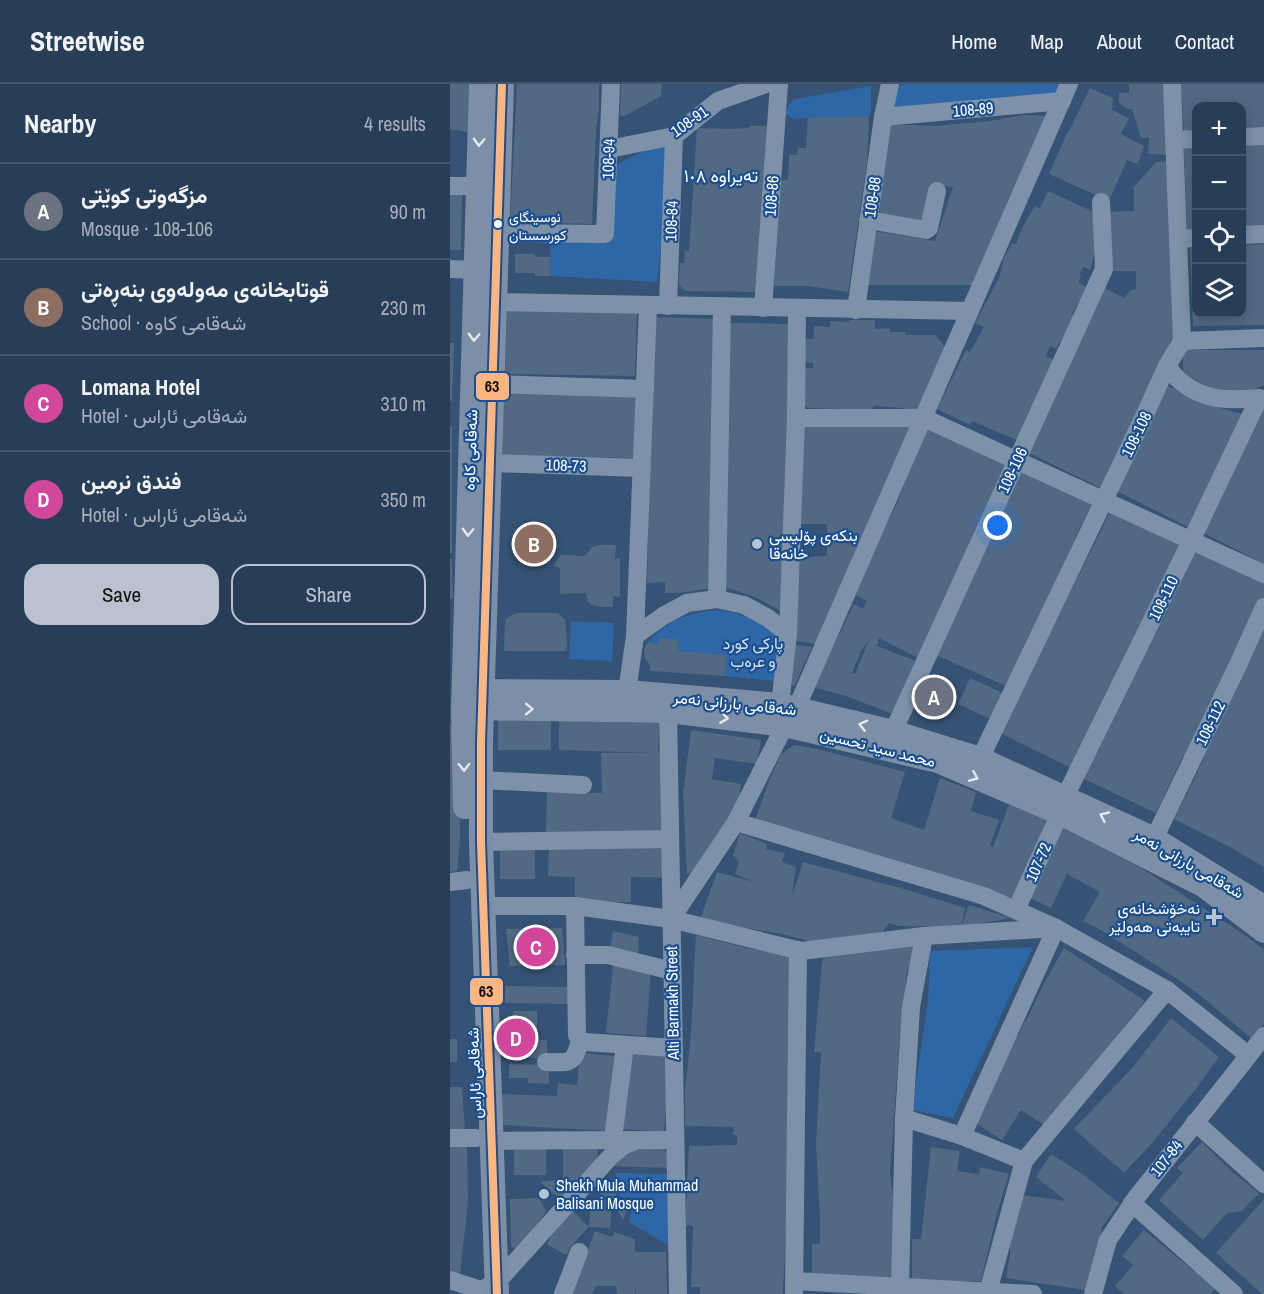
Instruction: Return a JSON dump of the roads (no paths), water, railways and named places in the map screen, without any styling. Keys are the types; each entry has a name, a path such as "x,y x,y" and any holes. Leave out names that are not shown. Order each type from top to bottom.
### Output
{"main road":[{"name":"شەقامی کاوە","path":"481,84 476,270 484,447"},
{"name":"شەقامی کاوە","path":"465,700 484,447 492,384 502,84"},
{"name":"شەقامی بارزانی نەمر","path":"465,700 627,692 787,713 893,732 980,759 1062,805 1154,839 1264,907"},
{"name":"محمد سید تحسین","path":"465,700 668,711 787,713 939,761 1062,805 1203,885 1264,931"},
{"name":"شەقامی ئاراس","path":"465,700 481,780 487,1291"},
{"name":"شەقامی ئاراس","path":"465,700 458,881 484,1139"}],"street":[{"name":"108-94","path":"497,232 605,234 611,84"},
{"name":"108-91","path":"609,149 674,136 718,92 766,84"},
{"name":"108-86","path":"762,308 779,84"},
{"name":"108-88","path":"856,310 890,84"},
{"path":"671,919 736,822 924,418 1069,84"},
{"path":"1172,84 1174,140 1187,238 1182,341 1264,338"},
{"name":"108-89","path":"884,117 1062,101"},
{"name":"108-84","path":"668,306 674,136"},
{"path":"1246,137 1264,136"},
{"path":"1174,140 1192,139"},
{"path":"450,186 478,186"},
{"path":"868,220 926,230 929,228 937,190"},
{"name":"108-106","path":"893,732 1104,269 1101,202"},
{"path":"1246,236 1264,234"},
{"path":"450,269 476,270"},
{"path":"495,302 970,312"},
{"path":"627,692 635,636 648,305"},
{"path":"717,599 722,307"},
{"path":"787,713 797,308"},
{"name":"108-108","path":"980,759 1167,366 1182,341"},
{"name":"108-110","path":"1062,805 1258,398 1218,399 1197,392 1179,381 1167,366"},
{"path":"492,384 645,389"},
{"path":"796,418 924,418 1264,574"},
{"name":"108-73","path":"484,447 642,468"},
{"path":"635,636 663,616 687,603 717,599 744,605 768,618 788,634"},
{"name":"108-112","path":"1154,839 1264,607"},
{"name":"Alti Barmakh Street","path":"668,711 678,1294"},
{"path":"481,780 583,785"},
{"name":"107-72","path":"1016,910 1062,805"},
{"path":"736,822 984,896 1056,928 1167,990 1248,1055"},
{"path":"481,842 670,839"},
{"path":"483,906 574,906 671,919 801,951 924,936 1056,928"},
{"path":"546,1062 567,1062 573,1059 580,1041 577,1035 574,906"},
{"path":"962,1136 1056,928"},
{"path":"900,1287 904,1118 911,1007 924,936"},
{"path":"798,950 794,1287 900,1287 1033,1294"},
{"path":"575,955 608,956 672,971"},
{"path":"988,1292 1024,1161 1167,990"},
{"name":"107-84","path":"1094,1294 1108,1240 1132,1203 1264,1036"},
{"path":"580,1041 673,1048"},
{"path":"614,1139 625,1045"},
{"path":"904,1118 962,1136 1024,1161"},
{"path":"1195,1122 1264,1184"},
{"path":"450,1138 675,1140"},
{"path":"450,1280 487,1291 610,1157 623,1146 635,1141"},
{"path":"1132,1203 1231,1293"},
{"path":"563,1294 579,1251"}],"place":[{"name":"نوسینگای کورسستان","path":"498,224"},
{"name":"قوتابخانەی مەولەوی بنەڕەتی","path":"534,544"},
{"name":"بنکەی پۆلیسی خانەقا","path":"757,544"},
{"name":"مزگەوتی کوێتی","path":"934,697"},
{"name":"نەخۆشخانەی تایبەتی هەولێر","path":"1214,917"},
{"name":"Lomana Hotel","path":"536,947"},
{"name":"فندق نرمين","path":"516,1038"},
{"name":"Shekh Mula Muhammad Balisani Mosque","path":"544,1194"}],"district":[{"name":"تەیراوە ١٠٨","path":"721,176"}],"park label":[{"name":"پاركی كورد و عرەب","path":"753,652"}]}
